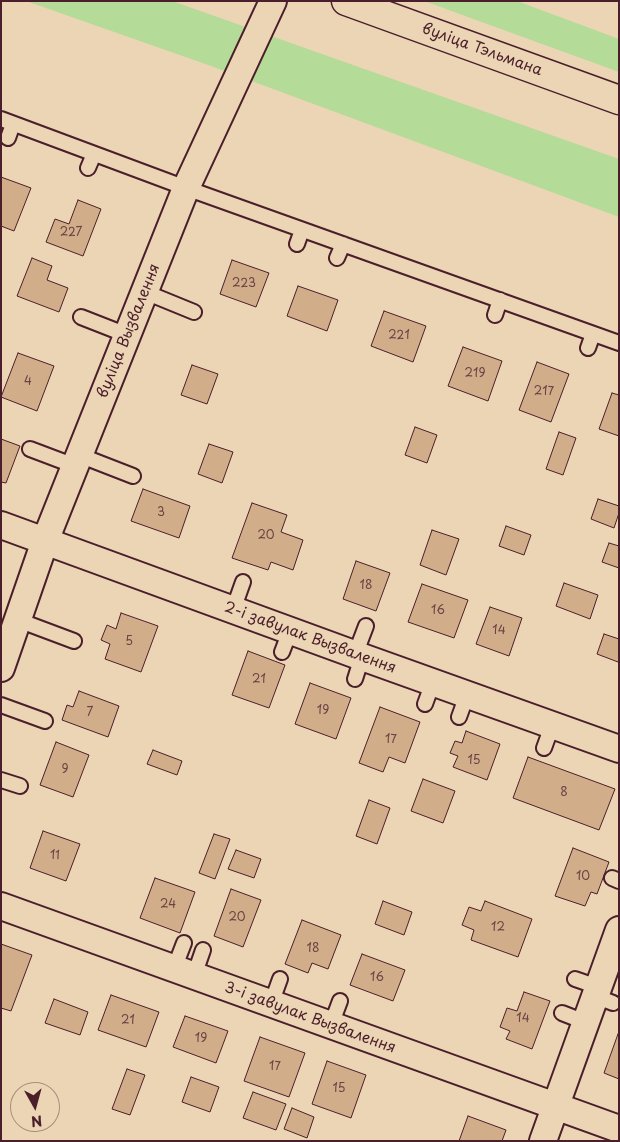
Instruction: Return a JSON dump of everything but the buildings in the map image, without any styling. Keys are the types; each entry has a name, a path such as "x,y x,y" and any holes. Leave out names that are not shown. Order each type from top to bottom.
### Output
{"main road":[{"name":"вуліца Тэльмана","path":"346,1 619,100"}],"street":[{"name":"вуліца Вызвалення","path":"1,668 44,541 186,188 273,1"},
{"name":"2-і завулак Вызвалення","path":"1,525 233,610 286,641 357,664 548,737 619,749"},
{"name":"3-і завулак Вызвалення","path":"1,906 619,1129"},
{"path":"543,1141 555,1106 574,1017 595,991 619,930"}],"lane":[{"path":"8,138 7,122 619,343"},
{"path":"88,168 94,154"},
{"path":"297,244 302,230"},
{"path":"337,258 342,244"},
{"path":"145,292 194,312"},
{"path":"495,315 500,300"},
{"path":"80,317 128,335"},
{"path":"588,348 593,334"},
{"path":"30,449 133,476"},
{"path":"233,610 243,582"},
{"path":"18,620 74,641"},
{"path":"357,664 366,626"},
{"path":"1,705 45,721"},
{"path":"1,780 20,786"},
{"path":"184,943 184,972"},
{"path":"184,972 203,950"},
{"path":"271,1004 280,979"},
{"path":"331,1026 340,1001"}],"green space":[{"path":"26,1 172,1 619,159 619,217 211,66"},
{"path":"424,1 517,1 619,39 619,72"}]}
